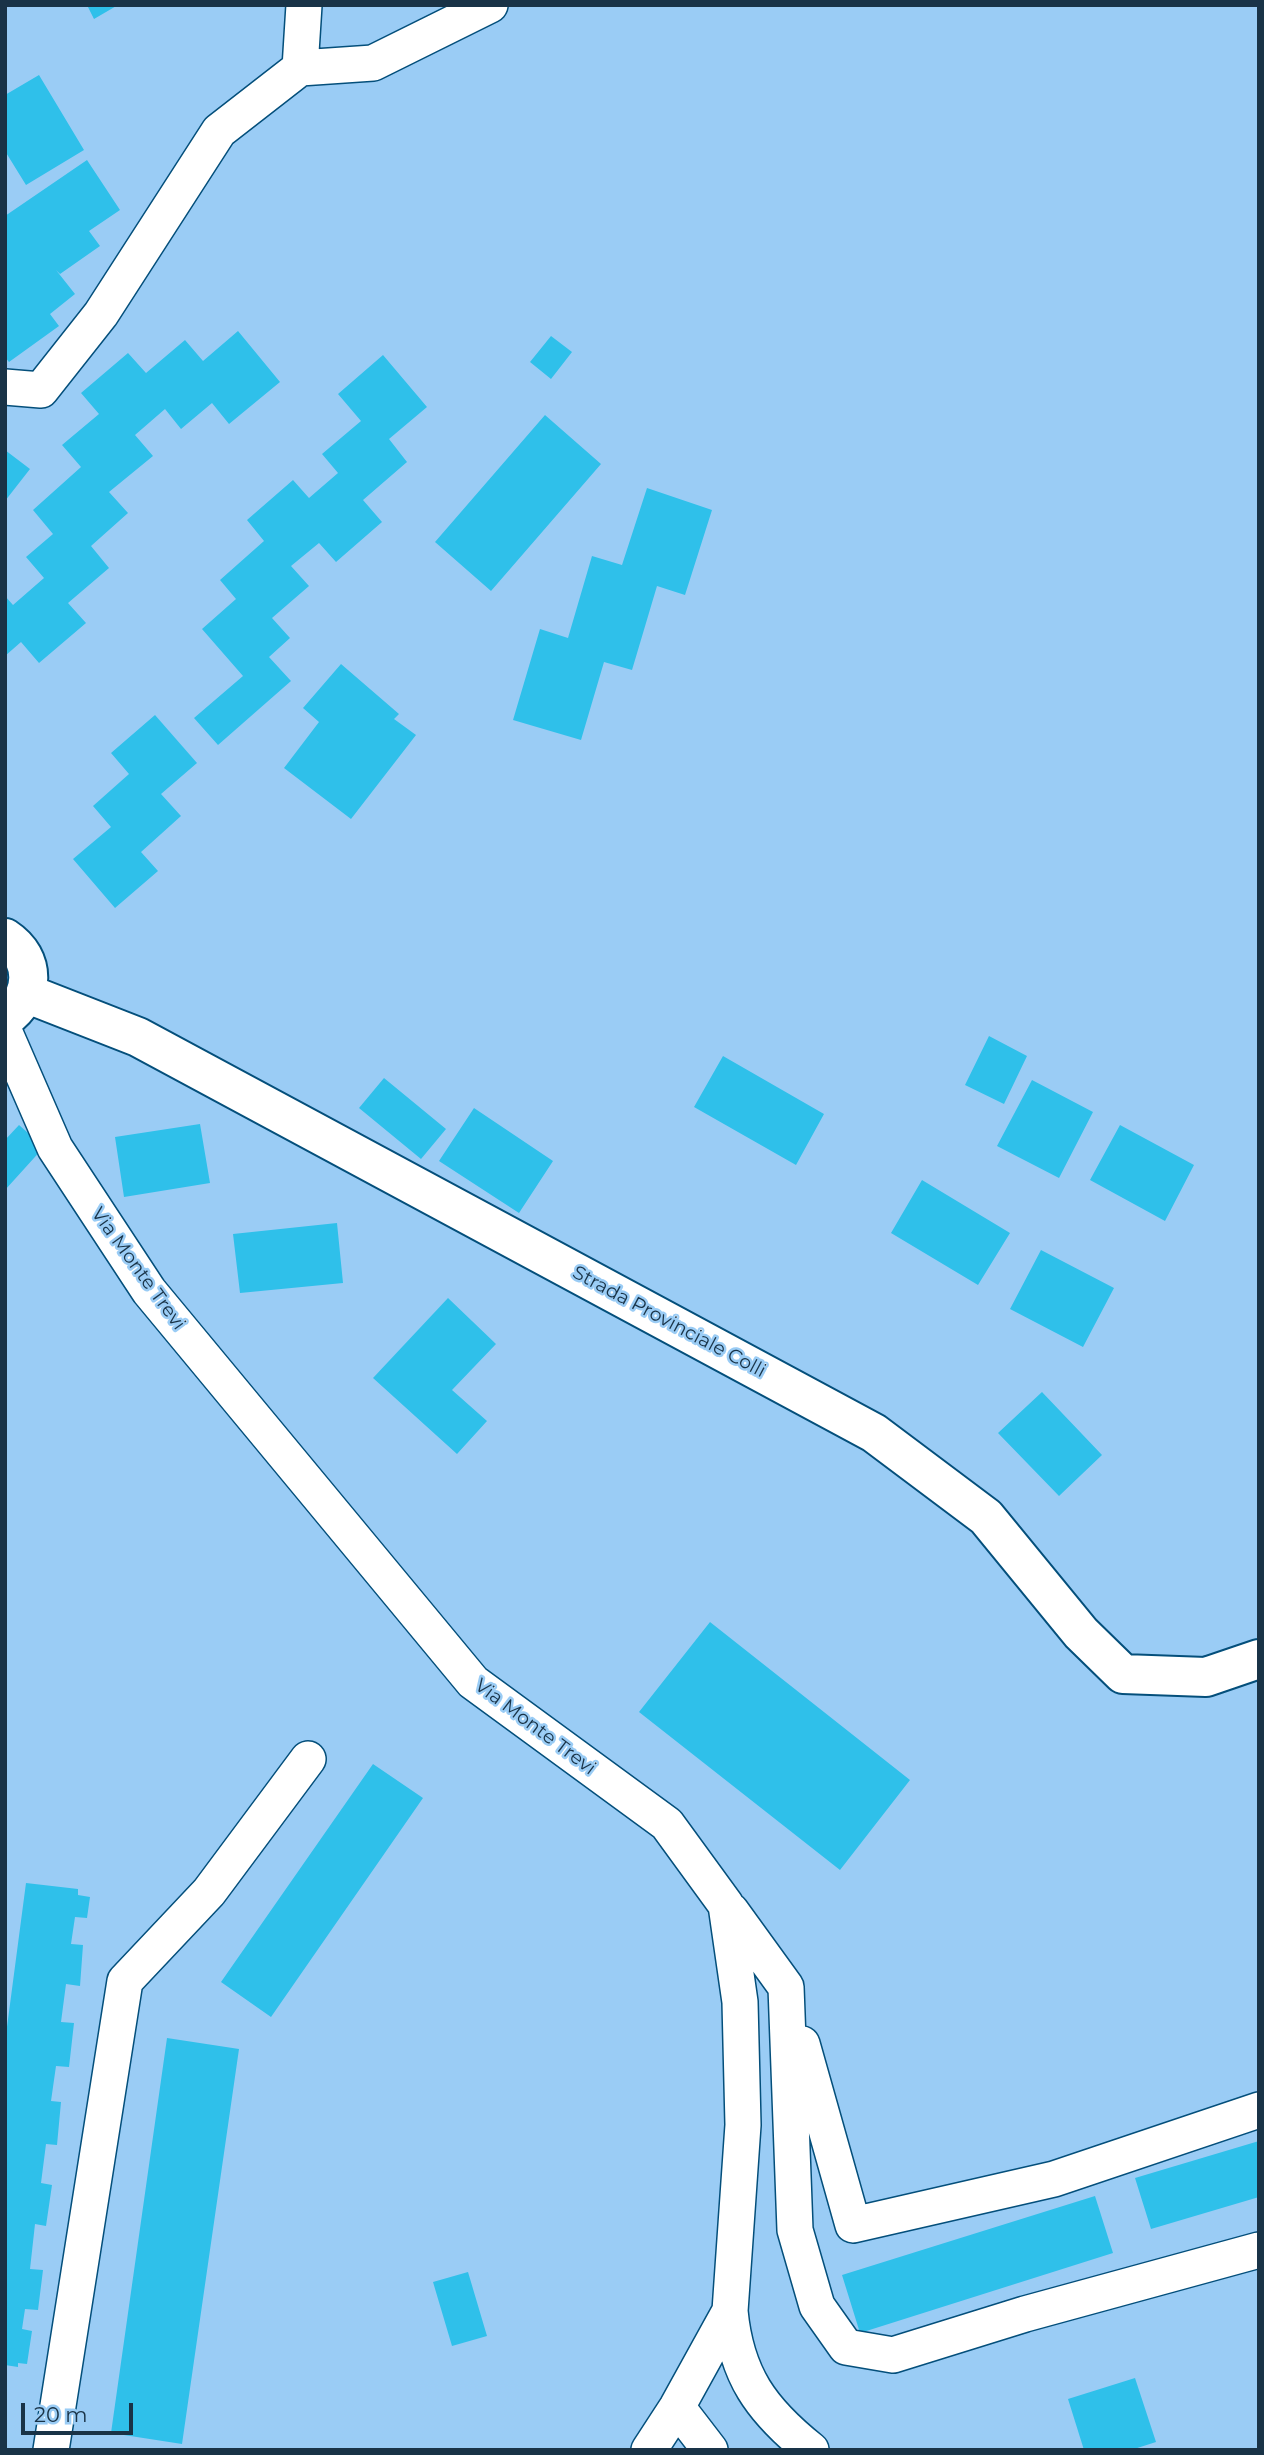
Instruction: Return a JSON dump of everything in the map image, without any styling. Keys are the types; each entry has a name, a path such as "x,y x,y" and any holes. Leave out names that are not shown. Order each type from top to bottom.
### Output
{"street":[{"path":"300,68 304,5"},
{"path":"5,387 41,390 101,314 219,131 300,68 373,63 490,5"},
{"path":"5,938 14,944 24,958 29,975 16,1006"},
{"name":"Strada Provinciale Colli","path":"16,1006 138,1037 874,1433 986,1517 1081,1633 1123,1674 1206,1677 1259,1659"},
{"name":"Via Monte Trevi","path":"5,1033 55,1148 149,1291 474,1682 667,1824 726,1905 737,1970 743,2125 730,2311 732,2340 758,2399 783,2428 811,2450"},
{"path":"51,2450 125,1981 209,1892 308,1759"},
{"path":"667,1824 786,1987 853,2225 1054,2179 1259,2110"},
{"path":"786,1987 795,2230 817,2306 846,2347 893,2355 1025,2314 1259,2250"},
{"path":"649,2450 677,2407 730,2311"},
{"path":"677,2407 710,2450"}],"building":[{"path":"87,5 118,5 94,19"},
{"path":"39,75 84,150 26,185 5,151 5,95"},
{"path":"87,160 120,210 89,231 100,246 60,274 56,270 75,294 50,314 59,326 9,362 5,357 5,216"},
{"path":"238,331 280,382 229,424 212,403 181,429 165,409 135,435 153,456 109,492 128,513 91,546 109,568 68,603 86,623 39,663 21,642 5,656 5,596 13,605 44,578 26,557 53,534 33,510 81,467 62,445 99,414 81,393 128,353 146,373 185,340 203,361"},
{"path":"551,336 572,352 551,379 530,362"},
{"path":"383,355 427,407 389,439 407,462 363,500 382,522 336,562 319,543 291,566 309,586 272,618 290,638 269,657 291,681 218,745 194,718 243,676 202,629 236,599 220,580 264,541 247,520 293,480 309,498 338,473 322,454 361,421 338,394"},
{"path":"545,415 601,464 491,591 435,542"},
{"path":"5,450 30,469 5,501"},
{"path":"647,488 712,510 685,595 657,586 632,670 604,662 581,740 513,720 540,629 568,638 592,556 622,565"},
{"path":"341,664 399,714 394,719 416,735 351,819 284,768 319,722 303,708"},
{"path":"155,715 197,763 161,794 181,816 141,852 158,871 115,908 73,859 111,827 93,806 129,774 111,753"},
{"path":"989,1036 1027,1056 1004,1104 965,1085"},
{"path":"723,1056 824,1114 796,1165 694,1107"},
{"path":"384,1078 446,1129 421,1159 359,1108"},
{"path":"1032,1080 1093,1112 1059,1178 997,1146"},
{"path":"474,1108 553,1161 519,1213 439,1161"},
{"path":"200,1124 210,1183 124,1197 115,1137"},
{"path":"19,1125 44,1147 5,1190 5,1140"},
{"path":"1120,1125 1194,1165 1165,1221 1090,1180"},
{"path":"922,1180 1010,1233 978,1285 891,1233"},
{"path":"337,1223 343,1283 240,1293 233,1234"},
{"path":"1041,1250 1114,1288 1083,1347 1010,1309"},
{"path":"448,1298 496,1344 452,1390 487,1421 457,1454 373,1378"},
{"path":"1042,1392 1102,1455 1059,1496 998,1433"},
{"path":"710,1622 910,1780 840,1870 639,1712"},
{"path":"373,1764 423,1798 271,2017 221,1982"},
{"path":"26,1883 78,1889 78,1895 90,1897 87,1918 75,1917 71,1944 83,1945 80,1986 66,1984 61,2022 74,2023 69,2067 56,2066 51,2101 61,2102 57,2145 46,2144 41,2183 52,2185 46,2226 35,2224 30,2269 43,2270 38,2310 25,2309 22,2329 32,2331 27,2364 18,2363 18,2367 5,2365 5,2042"},
{"path":"167,2038 239,2049 182,2444 111,2433"},
{"path":"1259,2141 1259,2197 1151,2229 1135,2178"},
{"path":"1095,2196 1113,2253 860,2333 842,2275"},
{"path":"468,2272 487,2336 452,2346 433,2282"},
{"path":"1135,2378 1156,2442 1131,2450 1084,2450 1068,2399"}]}
